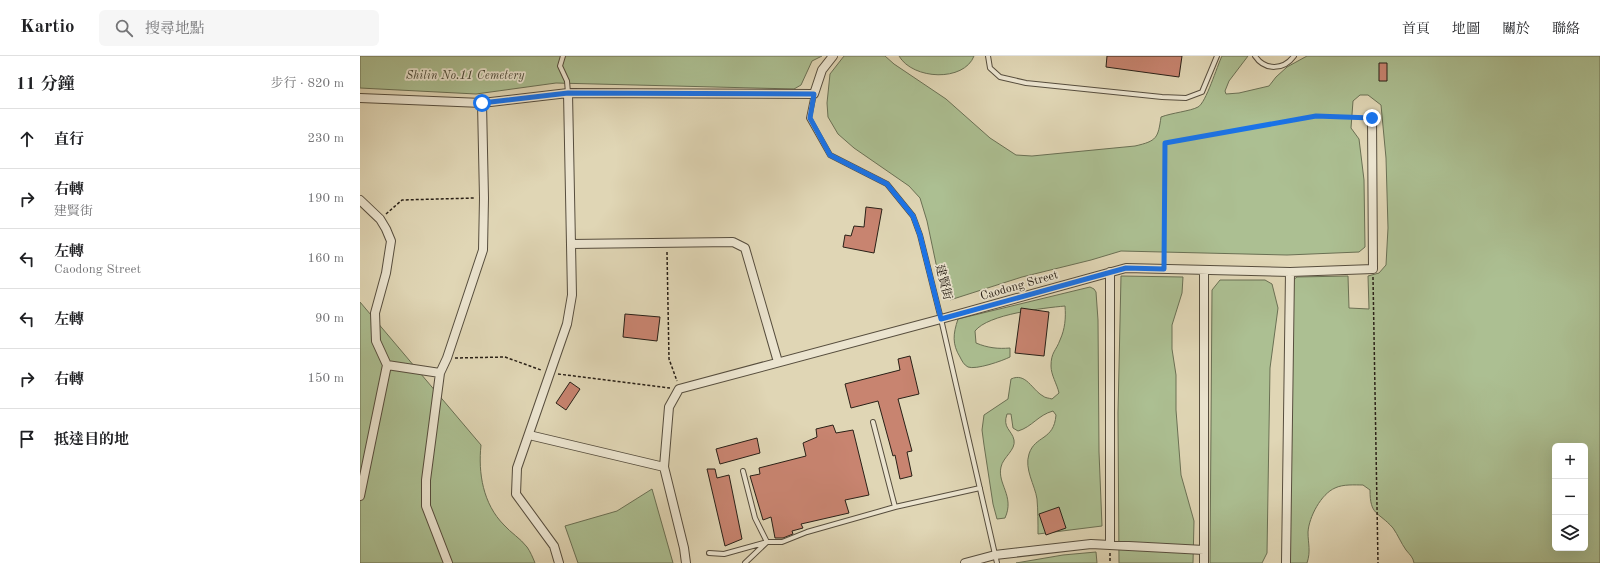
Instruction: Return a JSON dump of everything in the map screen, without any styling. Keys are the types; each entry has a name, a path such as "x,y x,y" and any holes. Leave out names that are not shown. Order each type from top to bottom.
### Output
{"street":[{"name":"建賢街","path":"814,94 822,70 833,56"},
{"path":"559,563 554,546 516,494 518,468 567,324 572,295 568,93"},
{"path":"360,98 482,103 568,93 814,94"},
{"path":"448,563 426,506 426,480 440,373 448,358 483,250 484,198 482,103"},
{"path":"1372,118 1373,269"},
{"path":"360,200 380,219 391,241 386,273 375,313 376,341 387,366 360,496"},
{"path":"571,244 732,242 745,248 778,362"},
{"name":"Caodong Street","path":"679,389 1126,268 1290,272 1373,269"},
{"path":"1204,270 1204,563"},
{"path":"1110,272 1110,545"},
{"path":"1286,563 1290,272"},
{"path":"387,366 440,373"},
{"path":"679,389 670,407 664,467 684,548 686,563"},
{"path":"529,435 664,467"},
{"path":"965,563 1091,544 1204,550"}],"lane":[{"path":"563,56 560,66 567,81 568,93"},
{"path":"988,56 990,68 1000,77 1019,81 1162,97 1186,98 1202,92 1217,56"},
{"path":"1255,56 1258,61 1266,66 1274,68 1283,66 1291,61 1294,56"},
{"name":"建賢街","path":"814,94 810,118 830,155 887,184 913,216 920,235 941,319 996,559"},
{"path":"872,422 895,508"},
{"path":"743,471 755,518 767,542"},
{"path":"709,552 724,554 767,542 782,542 807,532 895,508 980,488"},
{"path":"745,563 767,542"}],"path":[{"path":"1164,269 1165,143 1316,116 1372,118"},
{"path":"380,219 402,200 484,198"},
{"path":"448,358 505,357 550,373 679,389 670,359 667,243"},
{"path":"1373,269 1378,563"}],"green space":[{"name":"Shilin No.11 Cemetery","path":"360,56 822,56 812,61 801,85 794,89 556,83 476,94 360,88"},
{"path":"844,56 885,56 894,64 946,99 990,138 1016,155 1032,156 1135,146 1152,140 1155,138 1159,130 1161,117 1186,111 1198,107 1201,104 1208,92 1222,56 1248,56 1229,81 1225,91 1226,94 1239,93 1269,86 1287,67 1307,56 1600,56 1600,563 1414,563 1393,528 1373,509 1371,505 1370,490 1363,485 1353,485 1335,488 1325,495 1313,513 1309,526 1309,551 1307,563 1289,563 1293,280 1297,277 1348,276 1349,308 1369,309 1368,276 1379,273 1386,265 1388,228 1386,158 1381,105 1368,95 1360,95 1353,101 1351,128 1359,139 1364,180 1365,247 1359,252 1287,255 1121,251 1022,277 950,300 942,292 927,221 920,198 909,186 854,148 838,134 828,117 827,103 830,74"},
{"path":"899,56 974,56 968,64 960,70 950,74 938,75 915,70 906,64"},
{"path":"1121,276 1183,277 1182,293 1172,325 1172,349 1176,375 1176,410 1181,475 1194,521 1193,563 1119,563 1118,413"},
{"path":"1220,280 1265,280 1272,284 1278,308 1270,368 1267,553 1262,563 1210,563 1212,290"},
{"path":"1090,287 1096,292 1098,320 1099,452 1102,526 1038,534 1037,499 1029,471 1028,460 1029,454 1035,444 1052,429 1055,423 1056,415 1053,411 1048,413 1027,427 1018,431 1013,428 1011,414 1007,414 1006,426 1013,437 1014,444 1002,463 1000,473 1008,503 1008,510 1005,518 997,519 993,504 982,430 984,415 1008,399 1011,379 1016,377 1025,380 1046,398 1052,399 1059,393 1052,373 1051,361 1063,332 1065,306 1017,313 992,320 982,325 975,331 976,343 993,348 1010,348 1010,357 983,366 972,368 963,363 956,348 954,339 955,329 958,319"},
{"path":"360,302 481,445 481,477 491,508 504,525 527,547 535,563 360,563"},
{"path":"652,489 673,563 578,563 565,526 617,511"},
{"path":"1096,552 1097,563 1016,563 1063,555"}],"building":[{"path":"1107,56 1182,56 1179,77 1106,67"},
{"path":"1379,63 1387,63 1387,81 1379,81"},
{"path":"866,207 882,209 874,253 843,247 845,235 851,236 854,226 864,227"},
{"path":"1021,308 1049,312 1044,356 1015,353"},
{"path":"625,314 660,317 657,341 623,337"},
{"path":"910,356 919,394 898,399 912,451 907,452 912,476 900,479 895,455 893,456 878,401 851,408 845,384 900,370 898,359"},
{"path":"570,382 580,389 566,410 556,403"},
{"path":"833,425 836,433 853,430 869,495 845,500 849,513 801,524 803,528 792,531 793,534 783,538 775,538 771,517 763,520 750,476 760,474 759,468 806,456 803,443 817,437 816,429"},
{"path":"757,438 760,453 720,464 716,449"},
{"path":"707,469 715,469 717,478 729,475 742,539 725,546"},
{"path":"1059,507 1066,528 1046,535 1039,514"}],"route":[{"path":"482,103 568,93 814,94 810,118 830,155 887,184 913,216 920,235 932,288 941,319 1126,268 1164,269 1165,143 1316,116 1372,118"}]}
